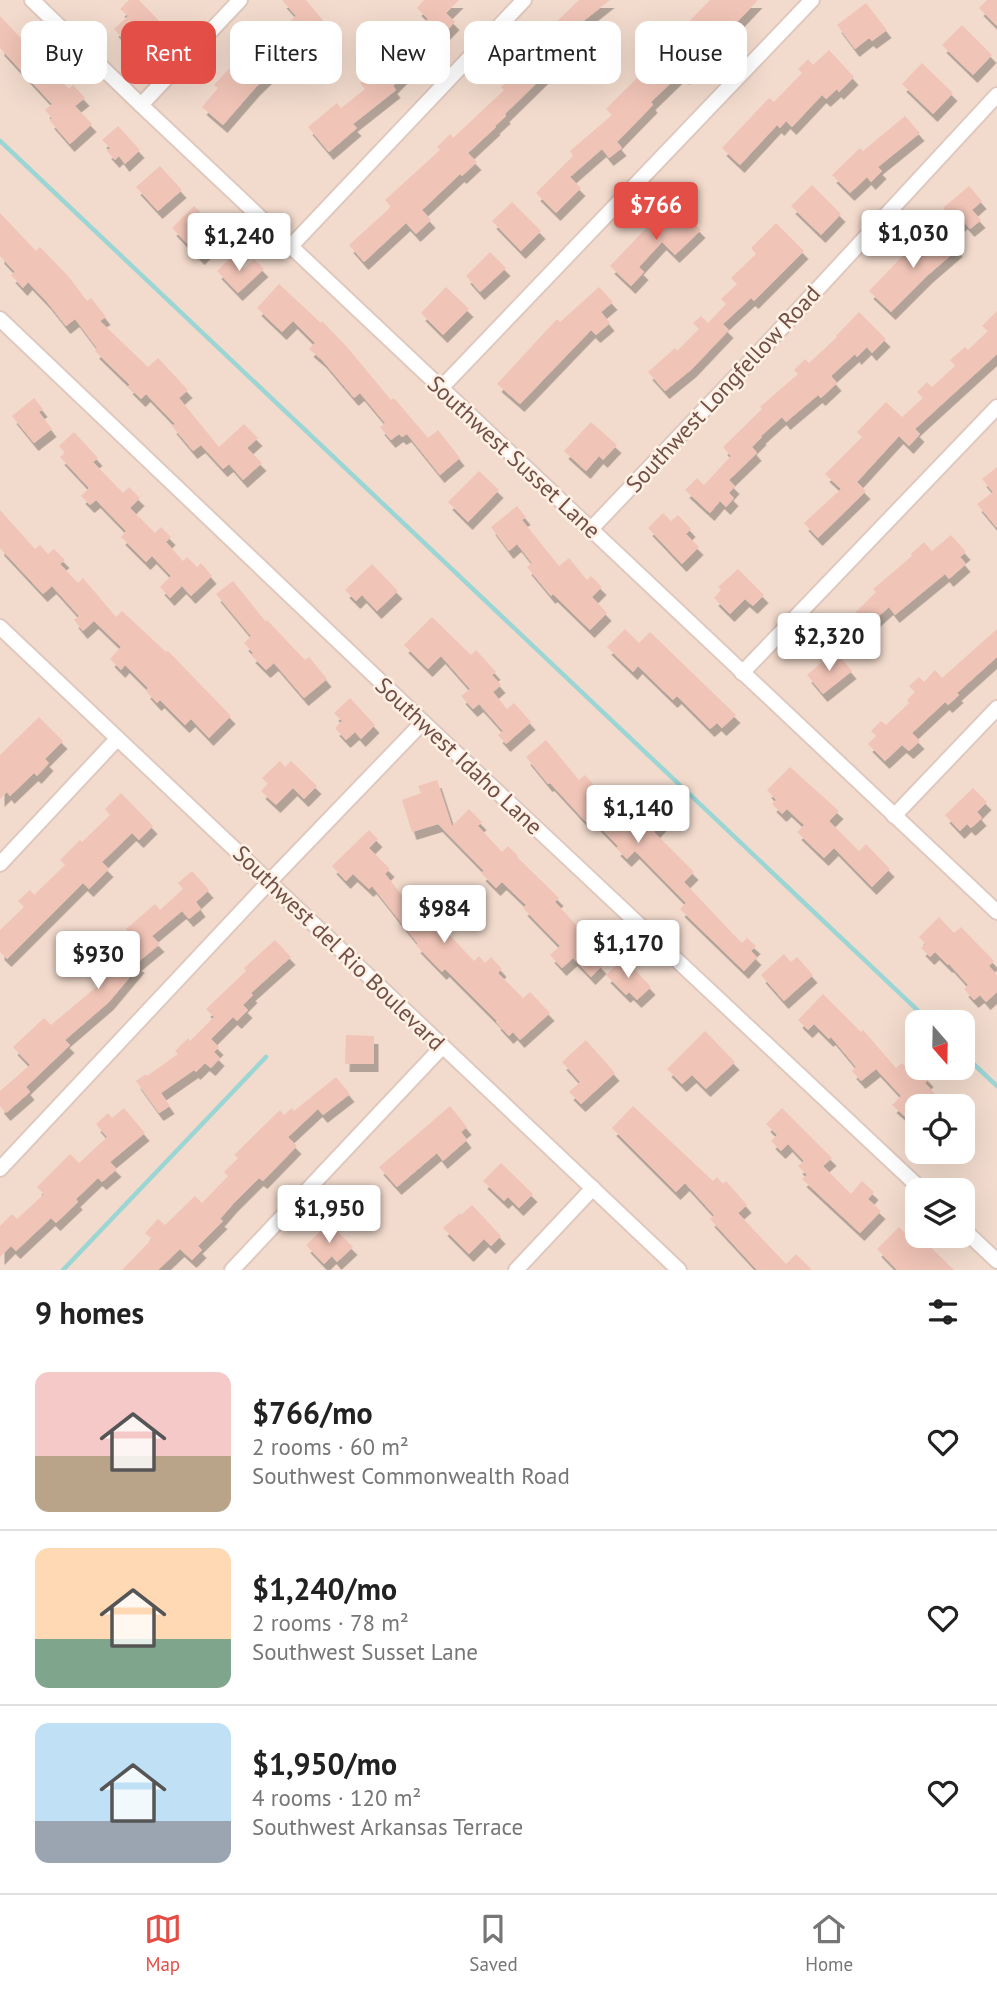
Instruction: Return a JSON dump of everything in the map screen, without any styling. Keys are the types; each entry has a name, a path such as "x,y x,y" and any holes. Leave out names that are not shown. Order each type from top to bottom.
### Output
{"street":[{"name":"Southwest Susset Lane","path":"32,0 997,912"},
{"path":"141,105 240,0"},
{"path":"291,246 524,0"},
{"path":"441,388 812,0"},
{"name":"Southwest Longfellow Road","path":"591,529 997,95"},
{"name":"Southwest Idaho Lane","path":"0,319 423,722 909,1178"},
{"path":"742,673 997,407"},
{"name":"Southwest del Rio Boulevard","path":"0,626 679,1270"},
{"path":"894,816 997,708"},
{"path":"0,1169 423,722"},
{"path":"0,864 117,739"},
{"path":"232,1270 442,1047"},
{"path":"516,1270 593,1188"},
{"path":"975,1240 997,1261"}],"shaded area":[{"path":"0,0 997,0 997,1270 0,1270"}],"building":[{"path":"129,0 139,0 159,21 123,21 128,16 120,9"},
{"path":"282,0 306,0 323,21 290,21 296,16"},
{"path":"424,0 459,0 446,13 455,22 450,27 450,21 426,21 428,19 417,8"},
{"path":"579,0 610,0 584,21 557,21"},
{"path":"710,0 758,0 738,21 690,21"},
{"path":"987,0 997,0 997,26 979,8"},
{"path":"866,3 887,30 872,41 869,38 855,49 837,25"},
{"path":"0,16 21,38 21,71 0,48"},
{"path":"121,22 121,36 114,29"},
{"path":"962,25 992,55 973,75 942,45"},
{"path":"829,50 854,77 839,92 837,89 826,99 822,95 792,127 786,121 780,128 777,125 740,165 722,148 769,98 774,102 802,73 798,69 808,59 813,65"},
{"path":"922,63 953,93 933,114 902,84"},
{"path":"230,68 230,84 259,84 223,125 202,107 218,88 214,85"},
{"path":"635,80 635,84 670,84 617,142 622,148 609,158 602,149 570,177 581,188 556,213 536,193 573,156 570,151 612,115 606,109"},
{"path":"33,84 64,84 69,89 73,85 85,98 75,106 92,124 70,144 50,121 52,118 45,110 52,104"},
{"path":"361,84 395,84 393,86 396,90 353,124 357,128 329,152 308,127 337,103 341,108 365,89"},
{"path":"504,84 536,84 468,153 477,162 462,176 460,174 422,210 431,220 416,234 406,223 364,262 349,245 391,207 385,200 440,150 437,147 450,134 453,138 504,90 501,87"},
{"path":"905,116 920,133 878,167 882,171 871,182 867,177 850,193 832,175 860,148 863,151"},
{"path":"118,126 140,150 125,164 119,156 115,160 107,151 110,148 102,140"},
{"path":"160,166 182,190 158,211 136,187"},
{"path":"812,185 841,214 821,235 791,206"},
{"path":"969,186 982,201 972,210 981,220 970,229 963,221 958,226 943,208"},
{"path":"672,201 701,230 675,255 662,242 639,267 644,272 631,286 610,266"},
{"path":"512,202 541,231 521,251 492,221"},
{"path":"194,206 211,223 215,220 226,231 200,257 172,228"},
{"path":"0,213 36,251 40,247 87,301 91,298 106,317 100,321 148,367 158,358 188,390 179,398 219,447 244,424 258,438 247,448 262,463 243,480 229,464 223,469 201,445 193,451 172,426 175,424 146,394 141,399 95,351 97,348 75,319 66,326 28,282 23,288 11,275 15,272 0,256"},
{"path":"776,223 804,251 754,301 751,298 723,324 729,330 692,369 665,391 648,372 675,348 677,351 699,329 693,323 701,316 708,323 726,304 721,299 737,284 731,278 756,254 751,248"},
{"path":"940,229 958,249 891,312 869,291 920,238 925,243"},
{"path":"490,252 506,268 480,292 466,276"},
{"path":"232,256 244,269 254,259 264,269 238,293 217,271"},
{"path":"279,284 321,323 322,321 428,438 438,430 460,458 440,475 407,434 402,437 399,434 391,440 380,427 385,423 360,393 354,398 322,360 309,349 315,343 293,321 282,332 257,308"},
{"path":"446,287 469,309 443,335 421,313"},
{"path":"599,287 613,302 601,312 610,323 596,335 591,330 520,404 497,384 557,319 560,322"},
{"path":"997,311 997,354 915,429 920,434 909,446 899,436 857,482 866,491 818,538 804,523 841,489 825,474 862,437 857,432 886,402 902,417 923,398 917,392 927,382 932,387 955,366 950,360 965,347 968,350 988,331 982,326"},
{"path":"859,312 886,339 872,353 867,347 857,357 855,354 831,376 837,383 821,398 818,395 786,422 782,417 761,436 752,447 757,453 729,480 735,486 729,493 734,498 726,507 720,501 710,513 685,490 697,478 704,485 731,456 723,447 762,409 760,407 798,374 794,370 805,359 809,363"},
{"path":"34,398 43,409 39,412 52,429 34,443 12,416"},
{"path":"591,422 617,445 603,460 599,456 586,471 564,451"},
{"path":"74,432 98,458 93,462 123,493 129,487 140,498 130,508 155,533 161,527 171,537 166,542 183,561 187,557 197,567 201,563 212,576 191,596 182,586 170,598 160,587 171,576 152,556 146,562 121,537 126,531 96,500 90,505 81,496 89,488 60,457 65,453 59,446"},
{"path":"997,467 997,528 977,504 993,492 982,479"},
{"path":"479,471 499,490 468,522 448,502"},
{"path":"517,506 526,517 522,520 559,566 569,558 587,580 591,576 602,587 592,597 607,613 590,630 553,594 551,596 527,567 532,563 517,544 509,551 491,527"},
{"path":"0,510 35,549 40,545 48,554 54,549 65,560 60,564 78,583 83,578 116,617 122,611 168,651 231,716 209,738 191,719 185,725 160,700 157,703 146,691 148,688 125,665 121,670 110,659 121,647 94,621 83,631 74,620 79,616 52,586 43,594 0,548"},
{"path":"663,513 671,521 678,515 691,529 686,534 699,547 682,564 648,528"},
{"path":"951,535 966,552 960,557 966,564 949,579 945,574 895,615 889,607 869,625 874,630 861,642 858,638 850,646 836,632 876,592 873,589 912,556 924,542 932,551"},
{"path":"372,564 398,591 377,611 362,595 356,601 345,590"},
{"path":"738,569 764,595 753,606 745,599 730,614 714,598 721,590 718,587"},
{"path":"233,581 266,622 267,620 305,660 309,657 327,679 304,698 274,663 266,670 251,655 253,653 244,643 251,636 216,594"},
{"path":"432,617 471,655 476,650 496,672 492,675 501,685 493,692 507,709 514,703 531,722 506,744 498,735 503,731 479,704 473,709 461,696 470,689 441,656 428,669 404,645"},
{"path":"625,629 639,643 650,632 736,715 722,728 717,723 710,729 677,696 673,700 638,666 633,672 607,647"},
{"path":"997,629 997,657 957,693 959,695 948,705 945,702 912,733 920,741 909,751 902,745 885,761 868,744 876,736 871,731 881,721 886,725 909,703 907,700 915,692 909,686 919,677 924,682 935,670 942,678"},
{"path":"835,651 852,671 823,694 807,675"},
{"path":"350,698 375,725 361,739 355,732 346,740 335,728 342,721 334,713"},
{"path":"39,717 63,741 45,759 49,763 37,776 34,773 10,796 7,792 0,799 0,755"},
{"path":"546,740 579,780 585,775 621,814 637,798 662,823 654,832 694,872 684,882 742,943 747,938 756,946 751,951 757,957 744,971 680,909 686,903 635,851 627,859 591,818 586,822 550,783 548,784 526,757"},
{"path":"280,761 285,767 291,761 317,786 304,799 293,788 276,805 261,791 268,784 262,778"},
{"path":"790,767 839,811 829,821 859,851 866,844 890,869 872,887 834,848 824,858 797,832 804,825 787,809 782,814 772,804 776,800 767,790"},
{"path":"437,780 452,826 469,809 482,822 478,826 502,852 508,846 559,898 555,902 579,928 587,920 598,932 583,946 602,966 591,977 573,958 562,968 550,955 560,946 523,908 526,905 502,882 496,888 481,873 484,871 438,824 412,832 402,800 421,793 418,786"},
{"path":"973,788 987,802 977,812 982,818 971,828 967,824 960,831 945,815"},
{"path":"121,793 153,826 139,840 132,833 102,862 109,869 89,889 83,883 7,959 0,952 0,930 24,907 18,901 30,890 34,895 65,865 60,860 110,815 105,809"},
{"path":"369,830 378,839 369,848 390,869 385,874 405,899 414,892 428,912 474,961 479,956 485,963 491,957 502,969 498,973 523,998 530,992 550,1013 520,1040 513,1032 509,1036 445,969 442,972 416,945 418,944 372,886 369,889 353,874 346,881 332,866"},
{"path":"192,871 209,890 196,902 201,909 189,919 182,911 152,936 160,944 137,963 140,965 109,1002 65,1040 70,1045 26,1087 30,1092 6,1113 0,1106 0,1091 30,1065 13,1047 44,1018 51,1025 101,983 99,982 134,939 126,929 155,904 160,910 183,889 178,883"},
{"path":"939,917 954,933 961,927 994,961 989,966 997,975 997,992 986,1002 980,995 974,1000 964,989 968,985 949,964 935,952 930,957 921,948 926,944 919,937"},
{"path":"275,940 291,957 251,993 253,995 243,1005 248,1010 237,1021 233,1017 211,1039 219,1047 214,1052 220,1058 211,1068 205,1063 196,1072 194,1070 161,1093 170,1106 159,1113 136,1081 178,1054 175,1051 188,1038 190,1041 214,1017 206,1009 246,971 244,968"},
{"path":"784,954 791,962 797,957 813,975 784,1001 761,975"},
{"path":"624,958 651,987 637,1000 629,992 626,995 606,975"},
{"path":"823,994 861,1032 863,1030 896,1068 902,1063 905,1066 905,1080 928,1080 925,1083 935,1094 905,1094 905,1116 892,1105 901,1096 876,1069 861,1081 852,1071 856,1067 831,1037 829,1039 814,1024 808,1030 798,1020"},
{"path":"705,1031 735,1062 706,1089 692,1075 682,1084 667,1069"},
{"path":"346,1035 374,1036 374,1064 345,1064"},
{"path":"586,1040 615,1073 581,1104 569,1092 580,1082 562,1062"},
{"path":"336,1077 350,1094 323,1115 318,1109 288,1137 297,1146 263,1181 259,1178 233,1204 220,1219 223,1221 198,1246 202,1250 192,1260 180,1249 158,1270 122,1270 152,1239 145,1233 158,1219 165,1225 195,1196 202,1203 228,1176 224,1172 238,1158 234,1155 280,1110 284,1115 292,1108 294,1111"},
{"path":"450,1106 467,1127 461,1132 467,1140 443,1161 437,1153 397,1187 379,1167"},
{"path":"633,1106 713,1181 717,1177 723,1184 726,1181 747,1205 738,1213 786,1264 796,1254 812,1270 757,1270 710,1219 714,1215 685,1183 676,1192 612,1128"},
{"path":"124,1108 145,1133 110,1162 117,1169 102,1182 98,1178 56,1223 51,1218 16,1251 11,1246 0,1257 0,1226 12,1214 17,1219 44,1194 37,1187 70,1154 79,1163 107,1137 96,1124 108,1113 112,1118"},
{"path":"782,1108 832,1158 823,1166 851,1194 862,1181 874,1192 868,1199 881,1211 860,1233 802,1179 807,1175 798,1166 804,1161 788,1144 781,1151 771,1141 777,1135 766,1124"},
{"path":"501,1163 533,1194 519,1208 508,1197 504,1201 483,1181"},
{"path":"472,1205 501,1236 491,1246 484,1239 469,1254 443,1228"},
{"path":"329,1223 353,1247 337,1262 332,1256 324,1264 306,1245"},
{"path":"899,1227 905,1233 905,1248 931,1248 954,1270 897,1270 877,1249"}],"waterway":[{"path":"0,141 917,1010"},
{"path":"63,1270 266,1057"},
{"path":"975,1065 997,1086"}]}
